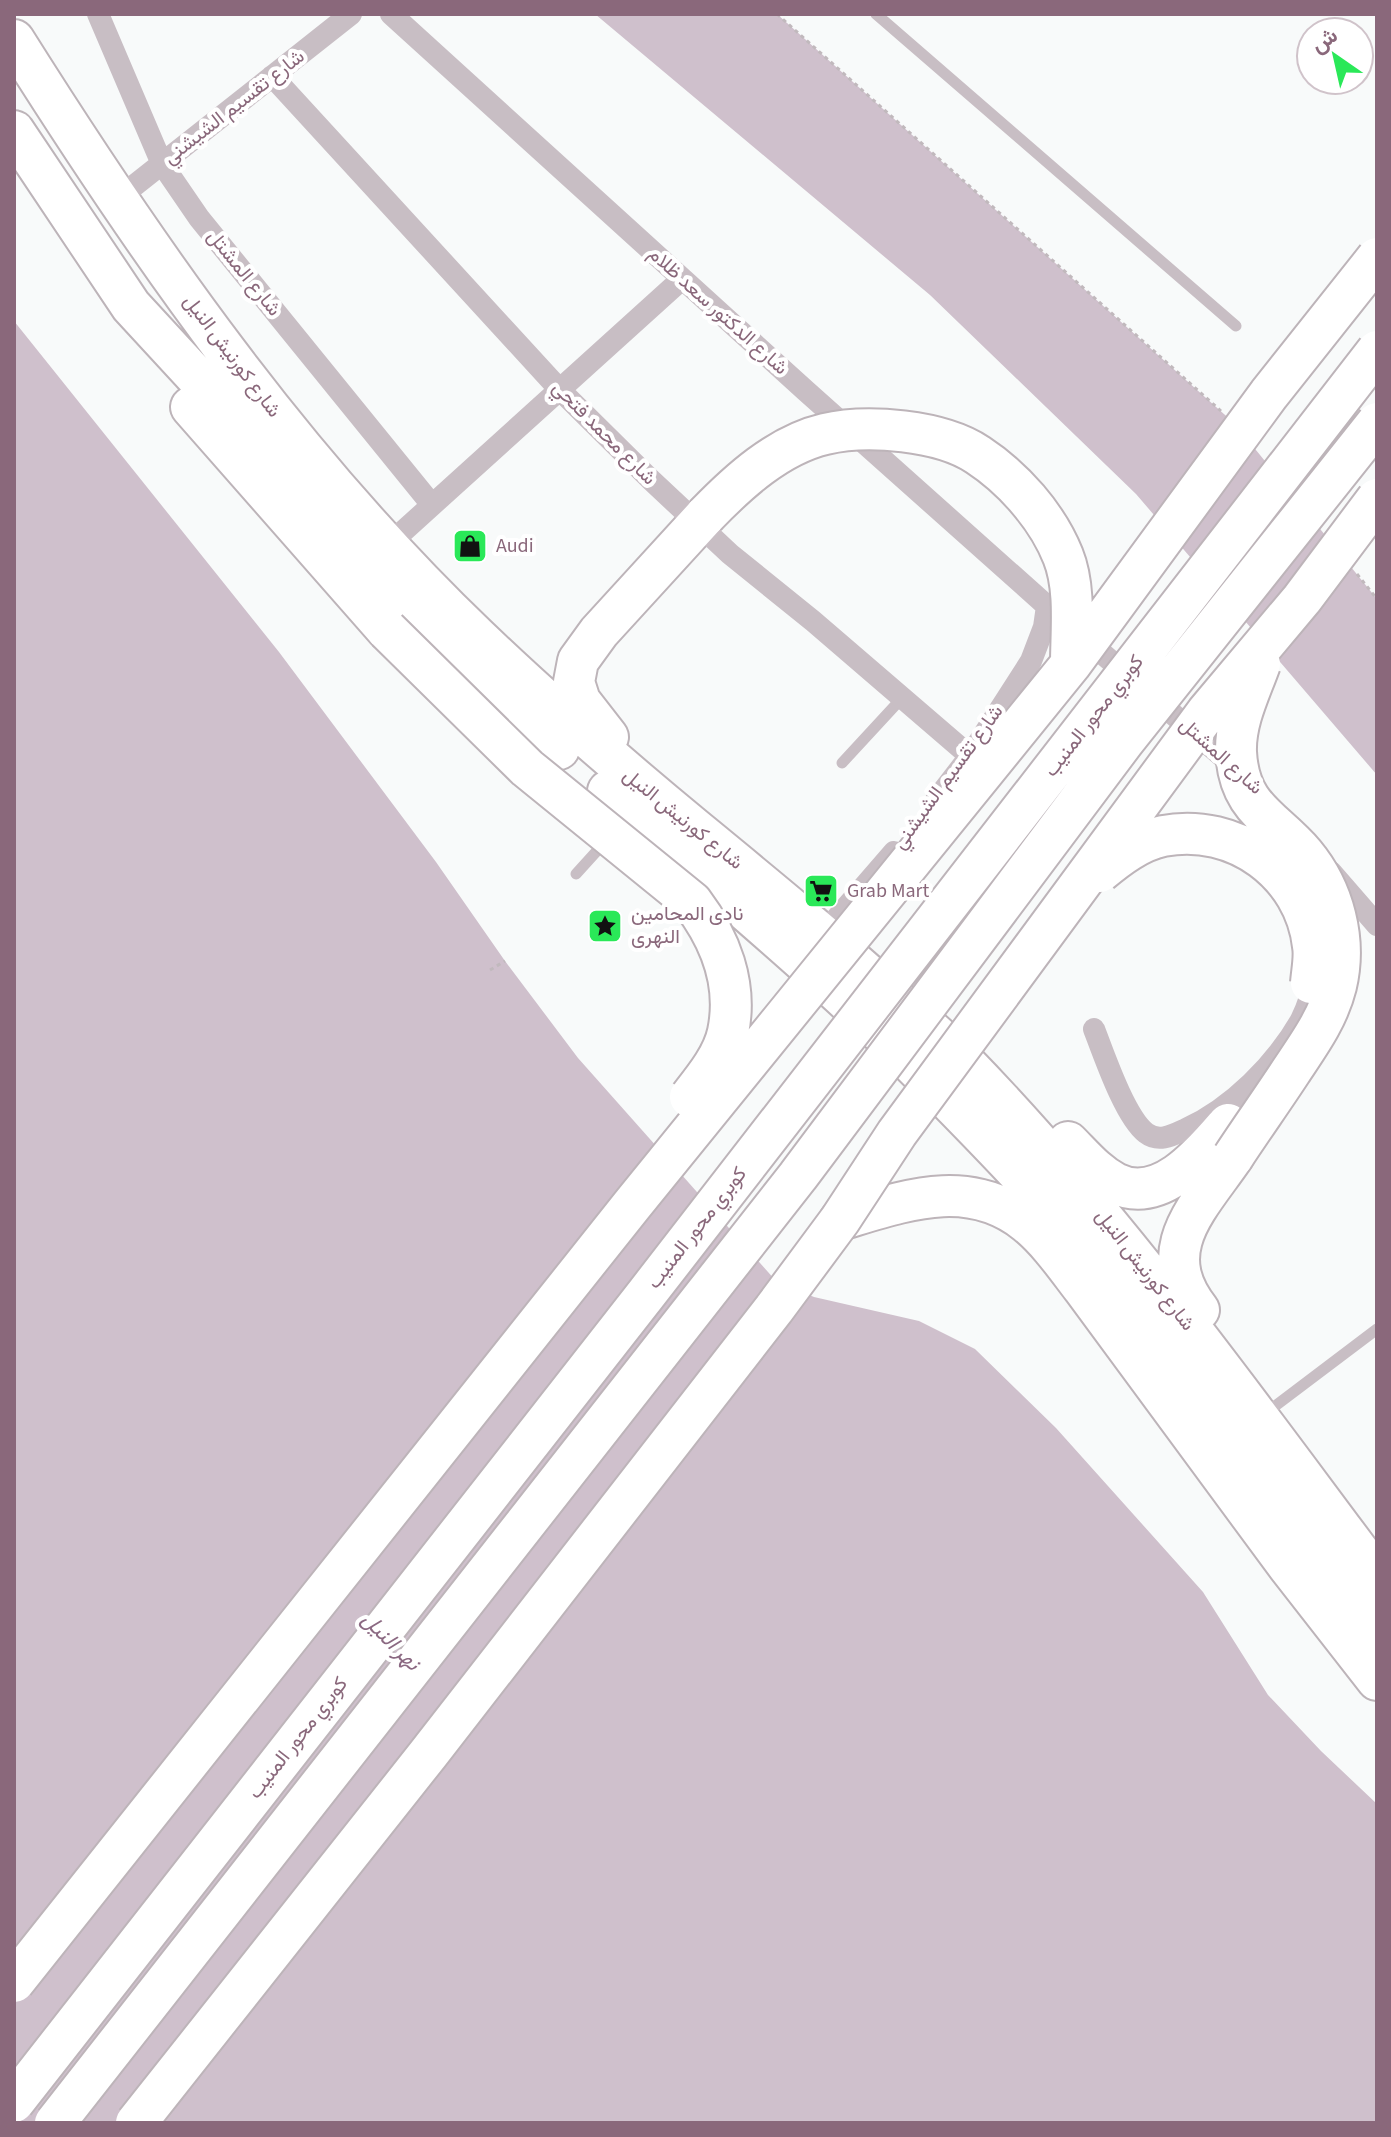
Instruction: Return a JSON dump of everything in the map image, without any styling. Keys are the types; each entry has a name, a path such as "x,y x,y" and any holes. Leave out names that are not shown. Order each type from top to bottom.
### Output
{"highway":[{"name":"شارع كورنيش النيل","path":"14,40 116,200 291,433 388,545 473,633 586,738 640,802 874,1026 1051,1209 1124,1293 1377,1626"},
{"name":"شارع كورنيش النيل","path":"14,131 131,306 428,628 484,683 640,802 823,934 957,1055 1056,1160 1132,1251 1377,1576"},
{"path":"14,1982 632,1205 1071,664 1269,394 1377,258"},
{"path":"131,306 138,337 153,363 387,630 527,768 692,902 709,925 721,950 728,977 728,1032 718,1056 659,1144 632,1205"},
{"name":"كوبري محور المنيب","path":"14,2102 647,1293 1377,351"},
{"name":"كوبري محور المنيب","path":"55,2123 798,1176 1124,741 1377,423"},
{"path":"640,802 580,701 574,682 578,661 599,632 702,520 755,470 786,450 823,434 859,429 940,439 977,453 1014,484 1046,523 1064,557 1070,592 1071,664"},
{"path":"136,2123 449,1729 774,1309 840,1220 897,1133 1207,712 1269,639 1377,499"},
{"path":"957,1055 981,1065 1014,1088 1095,1170 1118,1185 1145,1188 1171,1178 1230,1140 1320,1028 1337,984 1340,961 1336,915 1317,872 1303,854 1254,807 1238,771 1237,731 1269,639"},
{"path":"1052,921 1130,849 1162,836 1197,834 1232,841 1263,857 1288,882 1306,913 1314,947 1311,982 1185,1228 1178,1259 1185,1290 1227,1346 1245,1377 1256,1414"},
{"path":"840,1220 934,1195 999,1206 1027,1223 1050,1246 1083,1288 1288,1566 1377,1680"}],"street":[{"name":"شارع المشتل","path":"98,14 162,164 199,218 432,505"},
{"name":"شارع تقسيم الشيشني","path":"116,200 351,14"},
{"name":"شارع الدكتور سعد ظلام","path":"391,14 1047,606"},
{"name":"شارع محمد فتحي","path":"272,76 560,390 702,520 970,756"},
{"path":"388,545 682,279"},
{"name":"شارع المشتل","path":"1047,606 1212,746 1272,802 1377,925"},
{"name":"شارع تقسيم الشيشني","path":"823,934 923,817 970,756 1039,645 1047,606"},
{"path":"1094,1029 1123,1099 1147,1134 1169,1137 1202,1122 1232,1101 1258,1077 1301,1020 1313,986 1320,951 1307,889 1310,882 1327,867"}],"lane":[{"path":"876,14 1236,326"},
{"path":"842,763 902,698"},
{"path":"576,874 640,802"},
{"path":"1256,1414 1377,1329"}],"path":[{"path":"777,14 1222,413"},
{"path":"1348,564 1377,599"},
{"path":"490,970 505,961"}],"water":[{"path":"595,14 777,14 1234,423 1377,599 1377,775 1136,494 930,295"},
{"name":"نهر النيل","path":"14,321 279,652 578,1058 776,1281 814,1297 919,1321 975,1349 1056,1428 1203,1592 1268,1695 1377,1804 1377,2123 14,2123"}],"place":[{"name":"Audi","path":"470,546"},
{"name":"Grab Mart","path":"821,891"},
{"name":"نادى المحامين النهرى","path":"605,926"}]}
